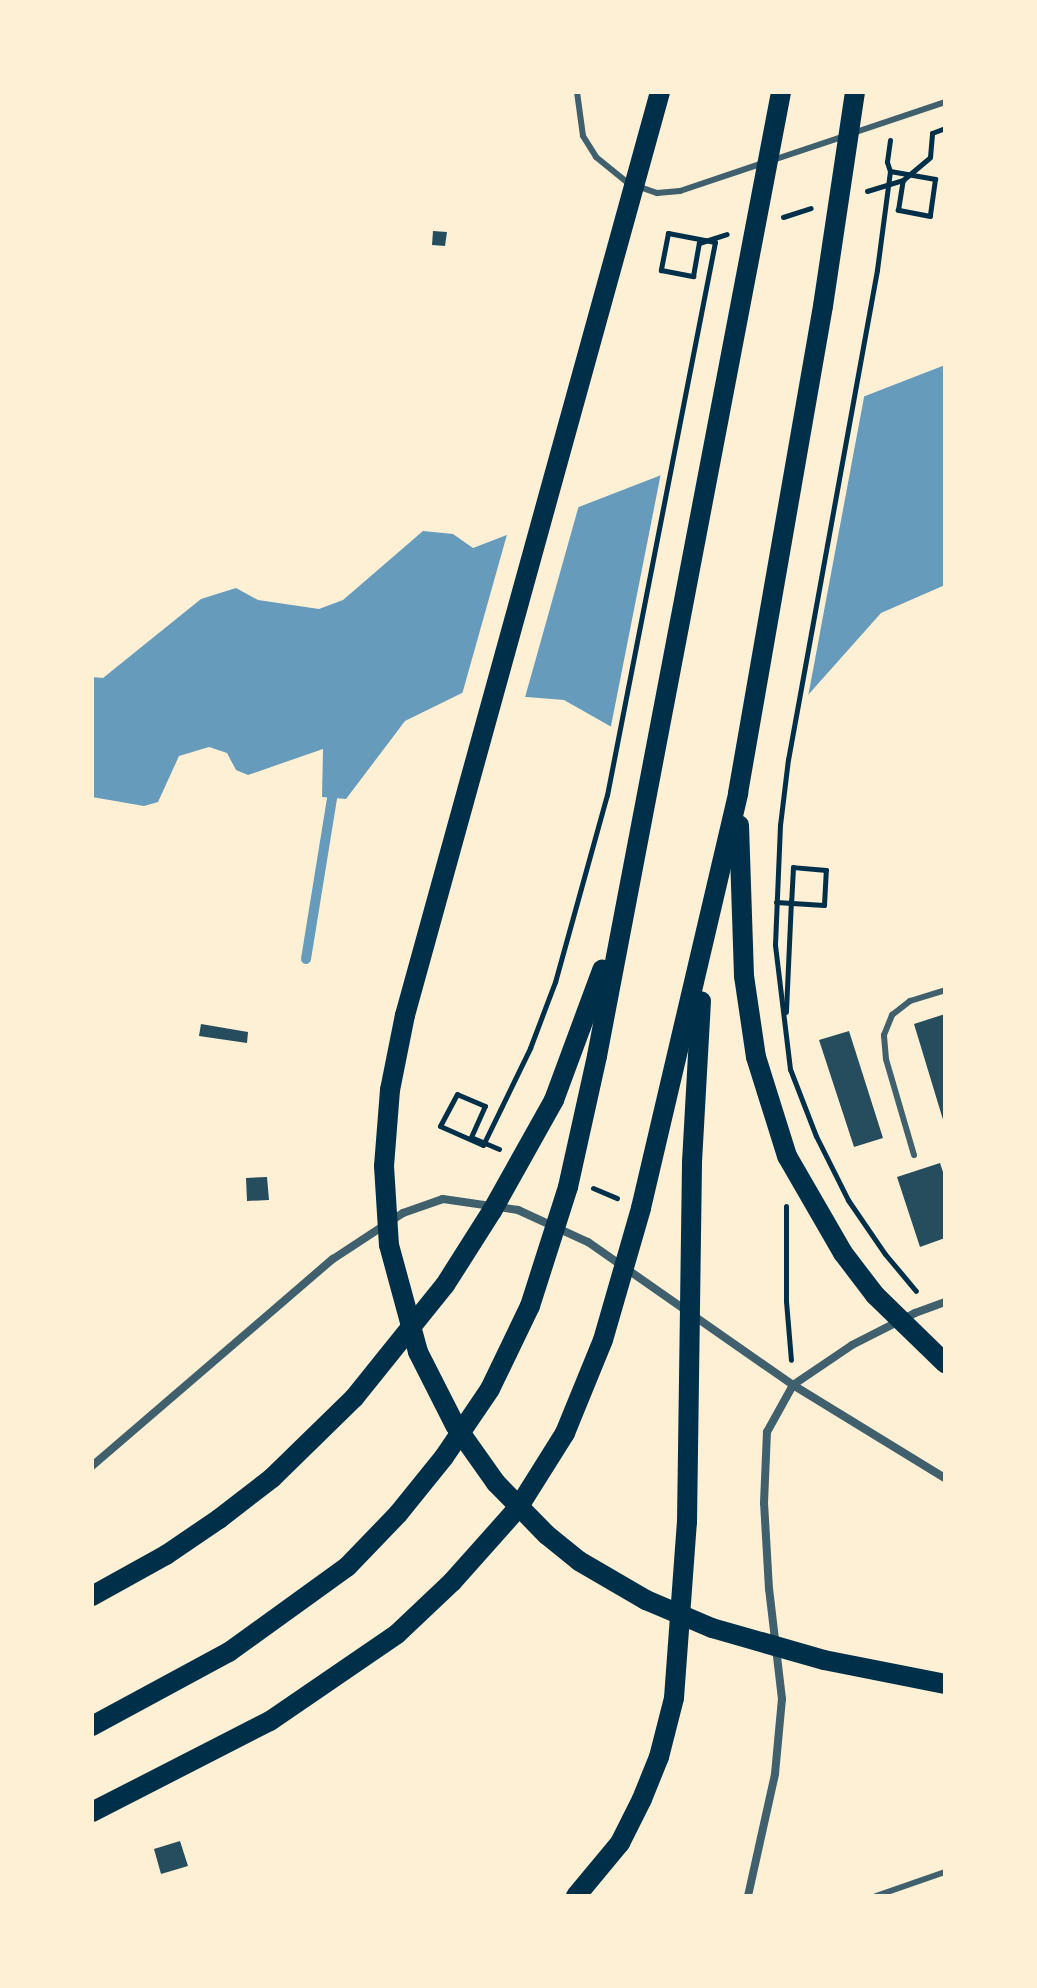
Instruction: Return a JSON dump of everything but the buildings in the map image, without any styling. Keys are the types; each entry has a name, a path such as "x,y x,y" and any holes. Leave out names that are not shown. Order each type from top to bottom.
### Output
{"main road":[{"path":"660,92 405,1015 390,1090 385,1152 389,1245 418,1352 455,1425 496,1483 547,1535 579,1561 646,1600 712,1628 824,1660 945,1684"},
{"path":"92,1726 229,1652 347,1567 398,1514 490,1389 530,1306 564,1202 597,1056 781,92"},
{"path":"92,1812 270,1721 322,1689 397,1634 452,1582 518,1508 565,1433 603,1340 641,1208 738,793 823,306 855,92"},
{"path":"738,793 744,976 766,1097 787,1156 843,1253 875,1295 945,1363"},
{"path":"92,1596 166,1555 272,1478 354,1398 445,1285 492,1211 554,1100 624,905"},
{"path":"576,1896 620,1843 659,1757 674,1698 682,1624 692,1162 704,949"}],"street":[{"path":"92,1466 333,1259 403,1213 443,1199 518,1210 588,1242 736,1341 793,1385 945,1478"},
{"path":"748,1896 775,1774 782,1699 764,1518 767,1432 793,1385 852,1345 945,1302"}],"lane":[{"path":"577,92 583,136 596,157 628,183 657,193 680,191 945,102"},
{"path":"914,1155 886,1059 884,1035 892,1015 910,1001 945,990"},
{"path":"876,1896 945,1872"}],"path":[{"path":"859,193 903,180 930,157 932,133 945,128"},
{"path":"903,180 898,210 930,216 935,179 890,171 841,482 788,759 775,945 790,1069 816,1136 848,1200 885,1254 923,1299"},
{"path":"772,220 816,207"},
{"path":"471,1137 485,1106 457,1094 440,1126 483,1145 530,1048 555,982 607,795 715,242 699,239 684,236 668,233 661,270 693,276 699,243 714,239 743,230"},
{"path":"776,902 824,905 826,870 793,867 791,900"}],"water":[{"path":"945,365 945,585 881,613 792,713 624,734 564,700 464,692 405,721 346,799 322,797 323,749 248,775 236,770 227,753 209,747 179,756 158,802 144,806 92,797 92,677 103,678 201,599 236,588 258,600 319,609 343,600 423,531 453,534 473,548"}],"pier":[{"path":"865,392 807,702 793,716 686,755 610,731 661,473"},
{"path":"579,505 524,701 461,698 508,531"}],"waterway":[{"path":"306,959 334,787"}]}
